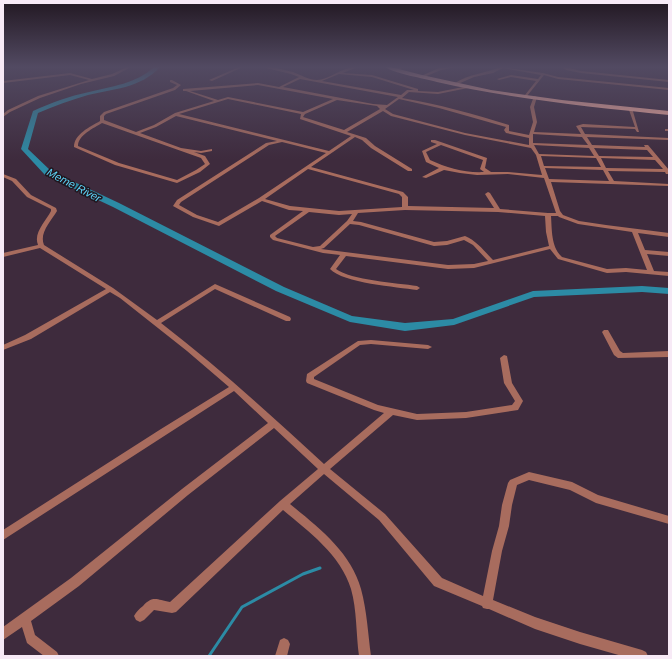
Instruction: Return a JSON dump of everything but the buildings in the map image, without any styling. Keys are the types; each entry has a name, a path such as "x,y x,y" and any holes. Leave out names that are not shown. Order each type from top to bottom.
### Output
{"main road":[{"path":"542,98 669,112"},
{"path":"549,98 630,108"}],"street":[{"path":"3,116 9,111 37,98"},
{"path":"102,121 203,157 208,164 177,182 117,164 76,147 76,142 82,134 102,121 102,116 105,113 147,98"},
{"path":"208,98 218,101"},
{"path":"136,133 155,126 160,121 176,114 232,98 303,113 336,99"},
{"path":"330,98 377,106 388,106"},
{"path":"344,132 376,112 382,110 399,98"},
{"path":"403,98 508,126 506,130 508,132 531,135 585,135 669,139"},
{"path":"535,98 532,107 535,122 531,135 532,145 548,179 557,211 564,217 578,222 669,235"},
{"path":"377,106 382,110 397,116 464,134 532,145 648,149"},
{"path":"630,108 640,137 668,173"},
{"path":"303,113 301,118 364,139 373,147 410,170"},
{"path":"176,114 328,152"},
{"path":"410,126 415,121"},
{"path":"613,183 592,146 578,126 637,128"},
{"path":"281,141 268,144 179,201 176,206 195,216 219,224 261,199 355,135"},
{"path":"432,141 485,159 483,171 493,174"},
{"path":"440,144 424,151 428,161 443,168 467,173 508,173 548,179 669,185"},
{"path":"180,148 201,152 210,150"},
{"path":"538,155 657,159"},
{"path":"542,167 668,173"},
{"path":"308,168 397,192 405,197 405,208"},
{"path":"424,177 443,168"},
{"path":"3,175 14,180 29,196 53,208 54,212 39,237 39,244 41,246 111,289 157,322 235,387 323,468 382,517 438,582 535,623 642,656"},
{"path":"488,194 498,210"},
{"path":"261,199 289,208 339,213 405,208 498,210 548,215 560,214"},
{"path":"307,211 272,236 275,239 313,249 448,267 474,266 552,247"},
{"path":"322,249 350,222 358,211"},
{"path":"548,215 552,247 557,256 560,258 607,271 626,270 669,274"},
{"path":"350,222 359,223 434,244 447,243 465,238 475,244 491,261"},
{"path":"634,231 651,272"},
{"path":"3,255 41,246"},
{"path":"642,252 669,254"},
{"path":"344,254 333,269 337,273 367,280 417,288"},
{"path":"157,322 215,286 288,319"},
{"path":"3,348 28,337 111,289"},
{"path":"606,332 617,353 621,356 669,354"},
{"path":"428,347 371,342 358,343 310,376 310,381 377,408 417,417 448,416 515,408 519,401 508,383 504,358"},
{"path":"3,535 164,430 235,387"},
{"path":"140,616 152,604 172,608 323,468 392,411"},
{"path":"3,634 75,582 185,492 274,424"},
{"path":"487,604 497,551 513,483 529,476 572,486 596,499 669,520"},
{"path":"283,504 328,544 345,566 350,576 358,602 365,656"},
{"path":"24,618 31,639 53,656"},
{"path":"281,656 284,644"}],"waterway":[{"name":"Meme River","path":"74,98 35,112 24,149 48,173 116,205 280,289 350,319 405,327 454,322 533,294 642,289 669,291"},
{"path":"209,656 242,607 303,574 320,568"}]}
